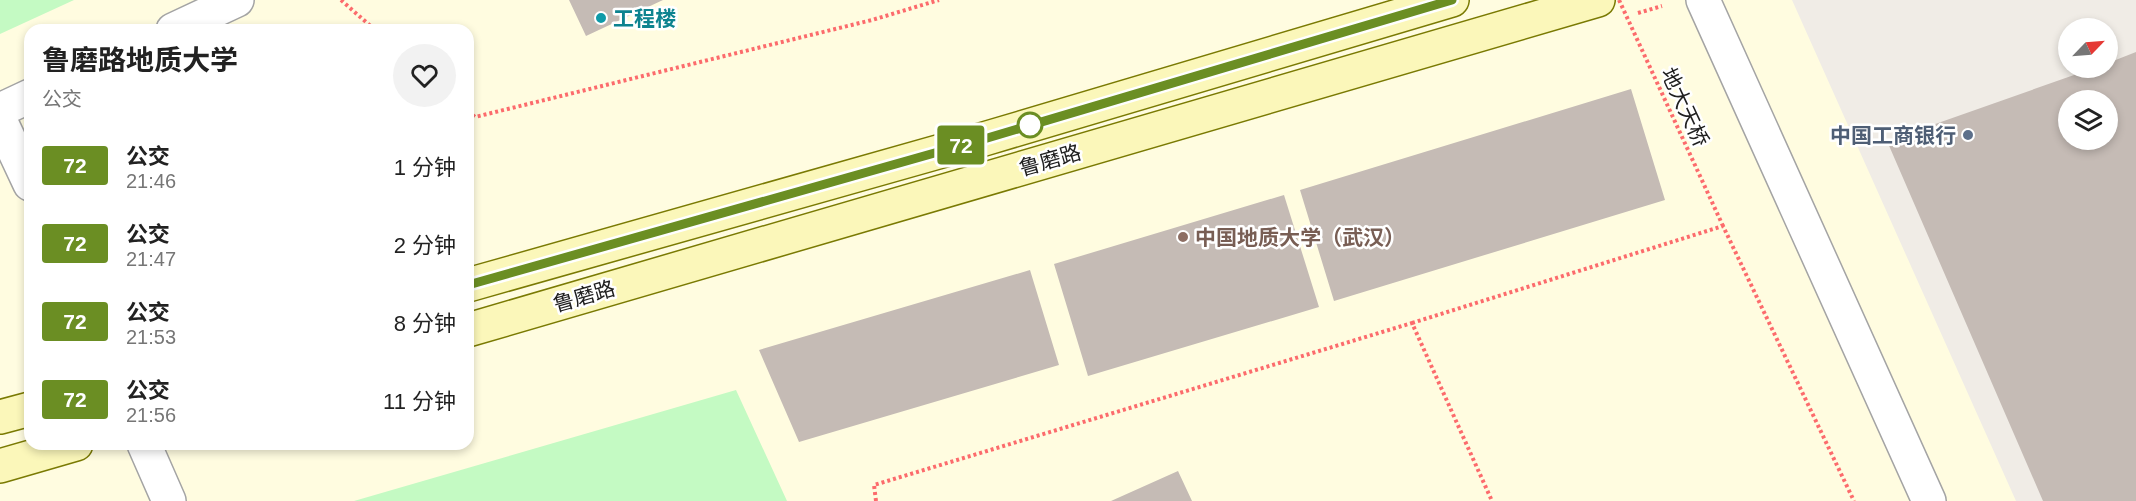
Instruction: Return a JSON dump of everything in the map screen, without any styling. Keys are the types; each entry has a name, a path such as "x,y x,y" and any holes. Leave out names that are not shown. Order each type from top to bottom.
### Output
{"main road":[{"name":"鲁磨路","path":"474,283 995,136 1452,0"},
{"name":"鲁磨路","path":"474,328 1598,0"},
{"path":"0,417 24,411"},
{"path":"0,466 55,450"}],"street":[{"path":"186,24 237,0"},
{"path":"1703,0 1929,501"},
{"path":"0,110 24,99"},
{"path":"0,120 24,171"},
{"path":"147,450 170,501"}],"path":[{"path":"340,0 368,24"},
{"path":"474,116 861,23 939,0"},
{"name":"地大天桥","path":"1619,0 1723,226 1854,501"},
{"path":"876,501 874,485 1412,323 1723,226"},
{"path":"1412,323 1492,501"}],"shaded area":[{"name":"中国地质大学（武汉）","path":"0,0 1792,0 2016,501 0,501"}],"green space":[{"path":"0,0 74,0 0,34"},
{"path":"736,390 787,501 354,501"}],"building":[{"name":"工程楼","path":"569,0 663,0 586,36"},
{"path":"2136,52 2136,501 2043,501 1887,141 2066,78 2118,78 2118,59"},
{"path":"1631,89 1665,200 1334,301 1300,190"},
{"path":"1284,195 1319,307 1088,376 1054,264"},
{"path":"1030,270 1059,365 799,442 759,350"},
{"path":"1178,471 1192,501 1111,501"}],"bus line":[{"name":"72","path":"474,283 984,139 1452,0"}],"place":[{"name":"工程楼","path":"601,18"},
{"name":"中国工商银行","path":"1968,135"},
{"name":"中国地质大学（武汉）","path":"1183,237"}]}
